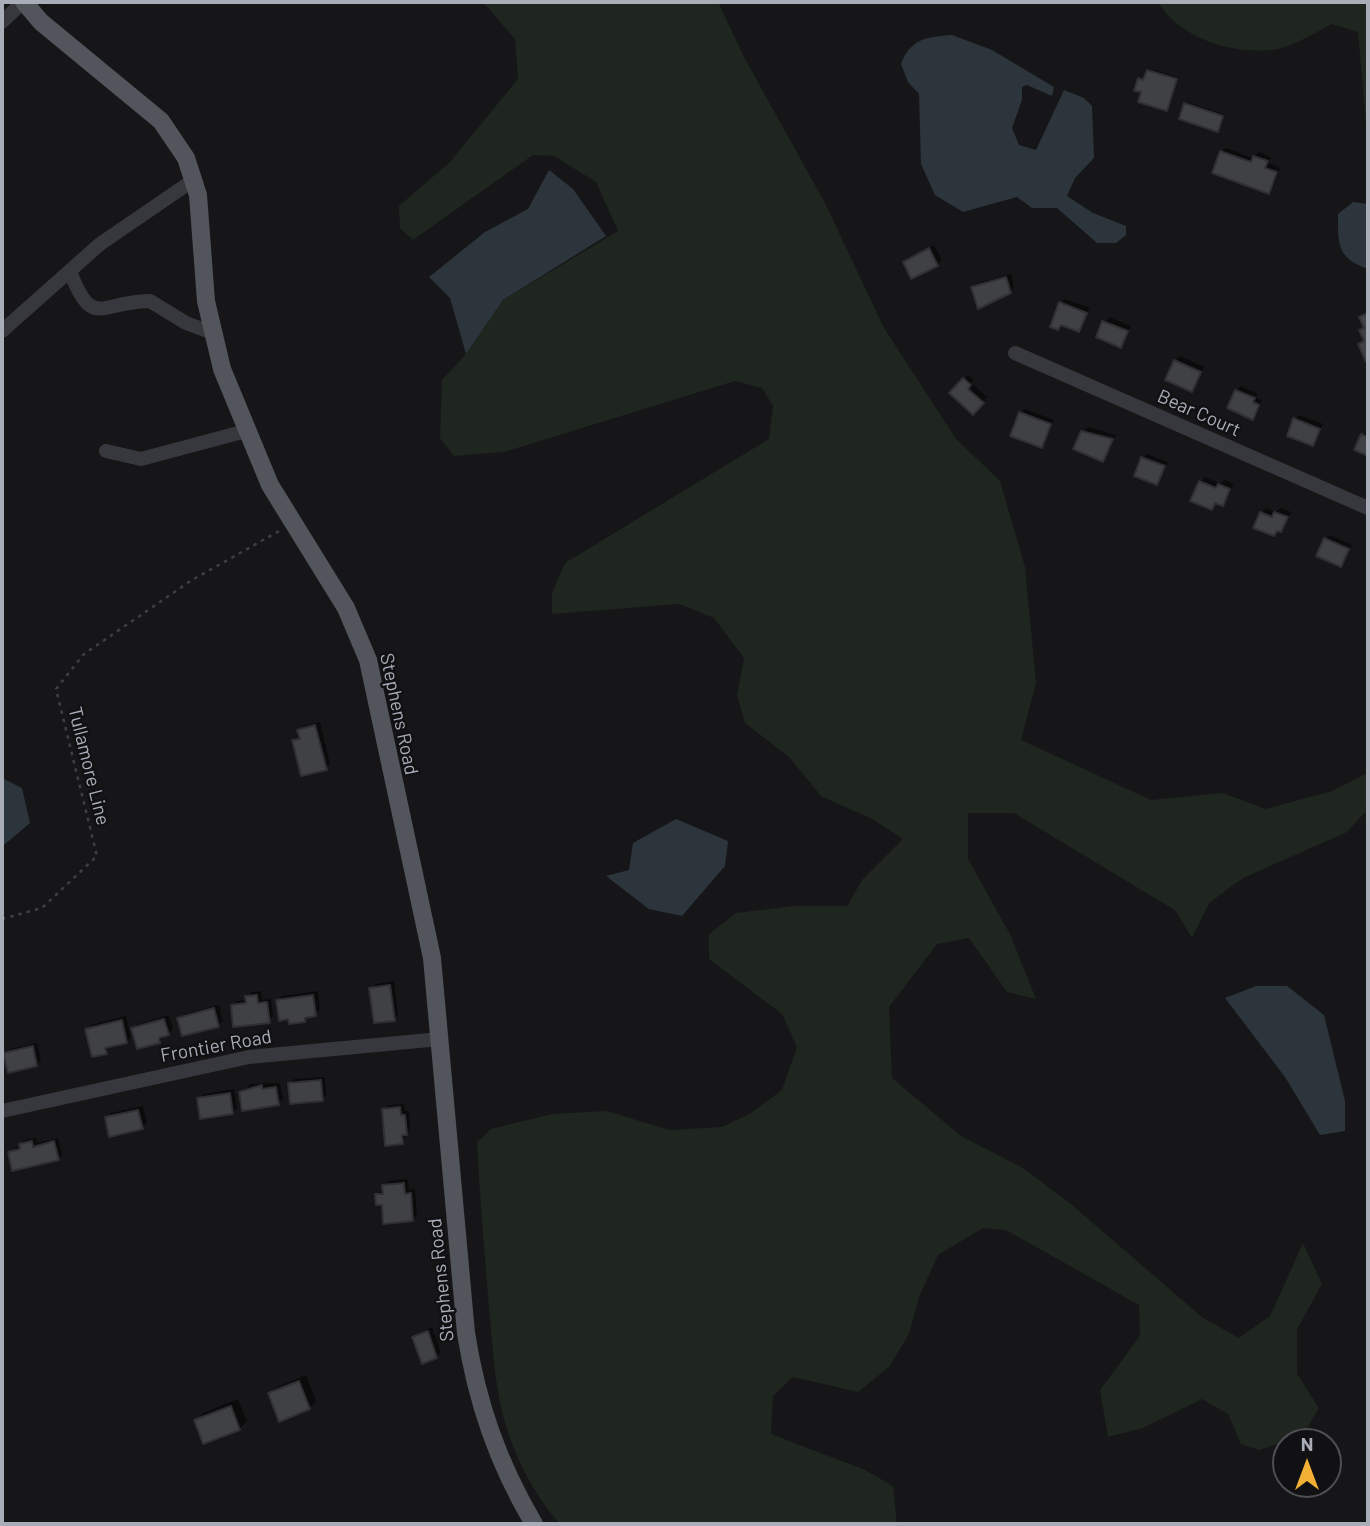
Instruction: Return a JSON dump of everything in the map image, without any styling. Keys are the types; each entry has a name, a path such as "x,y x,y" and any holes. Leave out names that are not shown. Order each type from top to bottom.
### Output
{"main road":[{"name":"Stephens Road","path":"23,2 41,22 161,121 175,138 195,179 201,256 213,333 222,369 270,485 346,608 368,660 394,794 427,927 472,1373 490,1438 514,1490 534,1524"}],"street":[{"path":"2,22 23,2"},
{"path":"2,331 100,244 195,179"},
{"path":"70,271 80,299 89,306 108,308 150,301 186,323 213,333"},
{"name":"Bear Court","path":"1015,353 1368,508"},
{"path":"106,450 141,459 246,431"},
{"name":"Frontier Road","path":"2,1111 249,1057 440,1039"}],"path":[{"name":"Tullamore Line","path":"2,919 42,908 97,856 56,689 85,654 192,580 293,523"}],"shaded area":[{"path":"483,2 718,2 744,57 825,203 884,328 956,439 1000,481 1025,567 1036,683 1021,740 1151,800 1222,793 1266,809 1332,791 1368,773 1368,809 1347,832 1243,878 1209,903 1192,938 1176,911 1014,813 968,813 968,859 1010,934 1036,999 1007,992 969,938 937,944 889,1007 892,1078 961,1136 1023,1168 1072,1205 1203,1318 1239,1338 1270,1316 1303,1243 1322,1284 1297,1329 1297,1374 1319,1408 1307,1428 1272,1428 1272,1446 1259,1450 1241,1444 1228,1414 1202,1399 1143,1428 1108,1437 1100,1390 1140,1336 1139,1305 1006,1230 983,1228 938,1255 919,1297 909,1334 889,1367 858,1392 793,1377 773,1396 771,1434 865,1470 893,1486 897,1524 560,1524 533,1487 512,1444 498,1391 477,1142 491,1129 552,1114 607,1111 669,1130 722,1127 751,1113 782,1090 797,1047 782,1014 709,959 709,934 736,913 795,906 847,906 862,880 903,839 872,819 821,796 789,757 745,723 737,695 744,658 714,618 679,604 552,614 552,593 565,563 769,439 773,406 762,388 735,381 504,452 454,456 440,438 442,380 466,354 503,300 618,231 596,182 554,156 533,155 413,240 400,228 399,206 450,162 518,79 515,39"},
{"path":"1158,2 1368,2 1368,147 1358,32 1332,24 1285,47 1262,51 1244,50 1210,42 1194,35 1167,15"},
{"path":"952,35 992,50 1054,87 1052,96 1027,85 1022,87 1022,100 1012,128 1019,145 1036,150 1064,90 1084,98 1092,106 1094,158 1075,178 1067,196 1093,213 1126,226 1126,235 1116,243 1097,243 1057,208 1032,208 1017,197 963,212 935,195 921,164 919,94 908,82 901,64 910,49 921,40"},
{"path":"549,170 573,189 606,236 503,300 466,354 450,298 429,277 485,232 528,209"},
{"path":"1353,202 1368,204 1368,269 1350,260 1339,242 1338,214"},
{"path":"2,778 22,788 30,823 4,845 2,844"},
{"path":"676,819 728,841 725,866 682,916 649,909 606,876 629,870 633,843"},
{"path":"1256,986 1287,986 1324,1015 1345,1101 1345,1131 1320,1135 1285,1077 1225,998"}],"building":[{"path":"1147,70 1177,79 1167,111 1138,102 1141,92 1134,91 1138,78 1143,80"},
{"path":"1184,103 1223,116 1218,132 1179,119"},
{"path":"1220,151 1251,162 1253,156 1268,161 1265,168 1277,172 1269,194 1212,173"},
{"path":"929,248 938,266 911,279 903,262"},
{"path":"1006,277 1011,293 978,309 971,287"},
{"path":"1059,302 1087,313 1079,332 1061,325 1058,330 1050,327"},
{"path":"1368,313 1366,362 1358,344 1364,341 1359,330 1364,328 1359,317"},
{"path":"1102,321 1128,331 1121,348 1096,337"},
{"path":"1174,360 1201,372 1192,392 1165,380"},
{"path":"963,378 971,385 968,389 984,403 973,415 949,393"},
{"path":"1235,390 1255,398 1253,402 1259,405 1253,420 1227,408"},
{"path":"1019,412 1051,424 1042,448 1010,436"},
{"path":"1293,418 1320,429 1313,446 1287,436"},
{"path":"1081,431 1113,439 1103,462 1073,449"},
{"path":"1361,434 1368,437 1368,456 1354,450"},
{"path":"1141,457 1165,466 1157,485 1134,476"},
{"path":"1199,481 1216,488 1218,484 1230,489 1223,506 1215,503 1212,510 1190,501"},
{"path":"1260,512 1272,517 1274,512 1288,517 1281,532 1277,531 1274,536 1253,528"},
{"path":"1324,538 1349,549 1341,567 1316,556"},
{"path":"315,725 327,770 301,776 292,740 300,739 297,730"},
{"path":"390,985 395,1021 374,1023 369,988"},
{"path":"257,995 258,1003 267,1002 270,1023 233,1027 231,1005 246,1003 245,996"},
{"path":"313,995 316,1016 305,1018 305,1022 289,1024 288,1019 279,1021 276,1000"},
{"path":"214,1008 219,1027 182,1036 177,1018"},
{"path":"164,1019 169,1035 159,1038 160,1043 137,1049 131,1028"},
{"path":"122,1020 127,1043 105,1048 107,1054 92,1057 85,1029"},
{"path":"33,1046 37,1066 8,1073 3,1053"},
{"path":"321,1080 323,1101 290,1104 288,1083"},
{"path":"262,1085 262,1089 276,1087 279,1105 242,1111 239,1092"},
{"path":"230,1093 233,1114 200,1119 197,1098"},
{"path":"400,1107 401,1115 405,1115 407,1135 402,1135 403,1144 385,1146 382,1109"},
{"path":"138,1110 143,1129 109,1137 105,1117"},
{"path":"32,1141 33,1147 54,1141 59,1160 12,1171 8,1152 20,1149 19,1144"},
{"path":"404,1183 405,1194 411,1193 413,1221 383,1224 382,1205 376,1205 375,1194 383,1194 382,1185"},
{"path":"428,1331 437,1358 422,1364 412,1337"},
{"path":"299,1381 310,1409 279,1422 268,1393"},
{"path":"231,1406 240,1430 203,1444 194,1420"}]}
